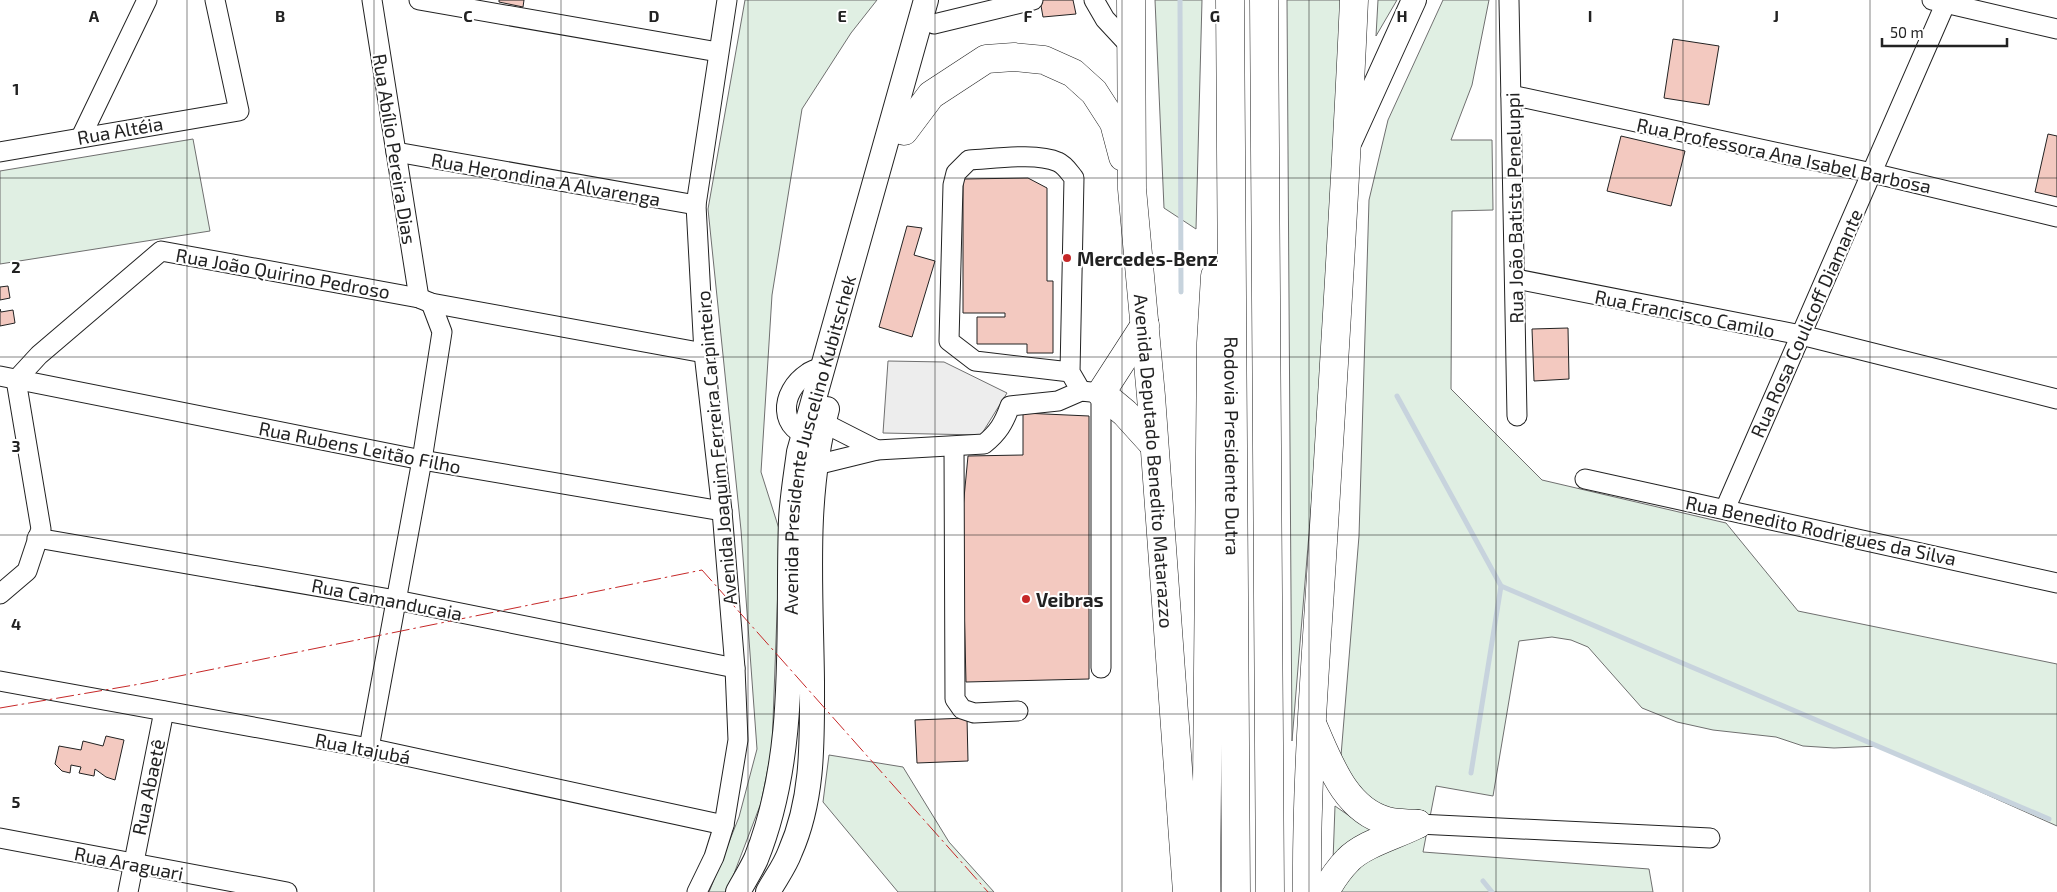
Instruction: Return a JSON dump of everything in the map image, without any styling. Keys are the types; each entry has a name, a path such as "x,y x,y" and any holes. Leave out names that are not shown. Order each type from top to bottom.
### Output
{"highway":[{"name":"Avenida Deputado Benedito Matarazzo","path":"1131,0 1132,189 1145,325 1187,892"},
{"name":"Rodovia Presidente Dutra","path":"1264,0 1270,892"},
{"path":"1307,892 1306,824 1348,145 1354,0"},
{"name":"Rodovia Presidente Dutra","path":"1230,8 1236,892"},
{"path":"1206,892 1211,342 1230,8"},
{"path":"904,131 931,96 986,59 1014,57 1044,60 1073,73 1094,92 1114,123 1132,189"},
{"path":"1145,325 1091,392 1125,413 1154,445"},
{"path":"1312,723 1337,777 1356,805 1387,821 1429,824"},
{"path":"1325,892 1348,860 1366,847 1429,824"}],"main road":[{"name":"Avenida Presidente Juscelino Kubitschek","path":"768,892 790,853 805,806 812,754 811,511 816,465 815,433 822,366 926,0"},
{"name":"Avenida Presidente Juscelino Kubitschek","path":"738,892 756,860 774,805 784,745 790,653 791,519 799,452 815,433 941,0"},
{"path":"1348,145 1414,0"}],"street":[{"path":"81,137 147,0"},
{"name":"Rua Altéia","path":"0,152 240,111 215,0"},
{"name":"Rua Abílio Pereira Dias","path":"369,748 422,460 442,332 425,300 396,152 372,0"},
{"path":"420,0 718,52"},
{"name":"Avenida Joaquim Ferreira Carpinteiro","path":"697,892 714,858 724,824 738,740 735,668 722,511 704,354 696,205 727,0"},
{"path":"934,24 994,5 1033,0"},
{"path":"1094,0 1104,19 1131,47"},
{"name":"Rua João Batista Peneluppi","path":"1509,0 1516,279 1516,416"},
{"path":"1942,1 2057,29"},
{"name":"Rua Rosa Coulicoff Diamante","path":"1725,509 1872,173 1942,1"},
{"name":"Rua Professora Ana Isabel Barbosa","path":"1512,95 1872,173 2057,217"},
{"name":"Rua Herondina A Alvarenga","path":"396,152 696,205"},
{"path":"1070,372 1074,178 1062,165 1045,158 969,160 956,173 954,185 950,341 975,361 1070,372 1091,392 1101,668"},
{"name":"Rua João Quirino Pedroso","path":"8,378 39,355 161,251 704,354"},
{"name":"Rua Francisco Camilo","path":"1516,279 1801,336 2057,399"},
{"path":"0,594 27,571 40,529 8,378"},
{"name":"Rua Rubens Leitão Filho","path":"8,378 422,460 722,511"},
{"path":"816,465 877,450 984,444 995,436 1003,424 1010,406 1058,401 1091,392"},
{"path":"815,433 877,450"},
{"path":"954,447 955,698 962,709 974,713 1018,711"},
{"name":"Rua Benedito Rodrigues da Silva","path":"1585,479 2057,583"},
{"name":"Rua Camanducaia","path":"38,538 396,600 735,668"},
{"name":"Rua Itajubá","path":"0,681 369,748 724,824"},
{"name":"Rua Abaetê","path":"128,892 132,863 164,711"},
{"path":"1429,824 1710,838"},
{"name":"Rua Araguari","path":"0,838 287,892"}],"green space":[{"path":"745,0 877,0 851,33 802,109 772,295 761,472 780,532 772,748 761,803 727,892 709,892 739,817 757,749 741,530 708,209"},
{"path":"1155,0 1202,0 1196,229 1164,208"},
{"path":"1287,0 1344,0 1346,82 1292,741"},
{"path":"1378,0 1397,0 1376,36"},
{"path":"1443,0 1489,0 1472,85 1451,140 1492,140 1493,210 1452,211 1451,389 1542,480 1726,523 1798,611 2057,664 2057,826 1878,746 1834,748 1803,746 1776,737 1713,730 1677,722 1642,708 1588,647 1571,640 1552,637 1519,641 1493,796 1436,786 1429,822 1367,806 1340,768 1359,536 1369,200 1388,120"},
{"path":"193,139 210,231 0,264 0,171"},
{"path":"829,755 903,767 949,842 994,892 898,892 823,802"},
{"path":"1335,806 1361,824 1383,835 1333,861"},
{"path":"1428,826 1423,852 1649,869 1653,892 1336,892 1344,873"}],"shaded area":[{"path":"888,361 944,362 1007,393 981,435 883,433"}],"building":[{"path":"499,0 524,0 523,7 499,2"},
{"path":"1040,0 1073,0 1076,14 1043,17"},
{"path":"1673,39 1719,46 1709,105 1664,98"},
{"path":"2048,134 2057,136 2057,197 2035,192"},
{"path":"1621,136 1685,151 1671,206 1607,191"},
{"path":"1028,178 1047,188 1047,281 1053,281 1053,353 1027,353 1027,344 977,344 977,317 1005,317 1005,313 963,313 963,179"},
{"path":"907,226 922,228 914,255 935,261 912,337 879,327"},
{"path":"8,286 10,298 0,300 0,287"},
{"path":"0,309 1,312 13,310 15,323 0,326"},
{"path":"1568,328 1569,379 1534,381 1532,329"},
{"name":"Veibras","path":"1023,413 1089,416 1089,679 966,682 962,519 968,456 1023,455"},
{"path":"967,718 968,761 917,763 915,720"},
{"path":"106,736 124,740 115,780 106,777 95,769 94,776 79,773 81,767 71,765 70,773 62,771 55,764 59,746 81,750 83,741 103,746"}],"waterway":[{"path":"1180,0 1181,292"},
{"path":"1397,396 1501,586 1471,773"},
{"path":"1501,586 2049,819"},
{"path":"1483,881 1492,892"}],"power":[{"path":"0,708 140,684 702,570 988,892"}],"place":[{"name":"Mercedes-Benz","path":"1067,258"},
{"name":"Veibras","path":"1026,599"}]}
